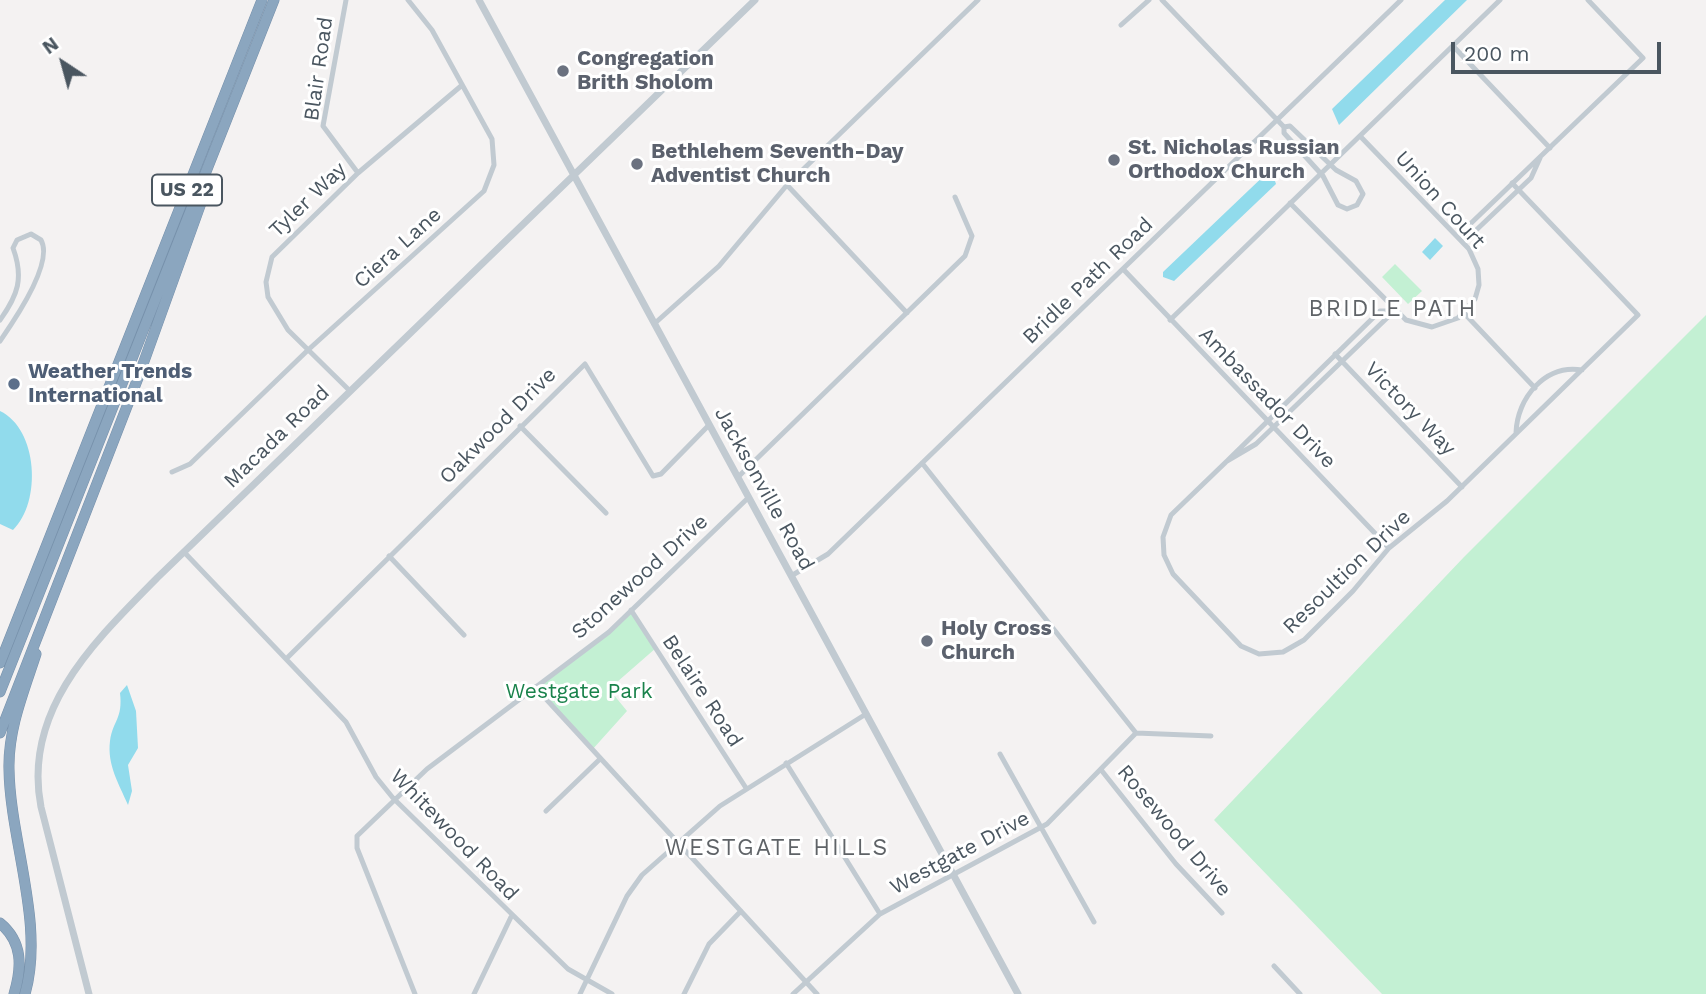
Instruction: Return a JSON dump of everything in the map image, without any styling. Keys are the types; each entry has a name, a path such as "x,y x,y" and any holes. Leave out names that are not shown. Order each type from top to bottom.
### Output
{"highway":[{"name":"US 22","path":"0,663 262,0"},
{"name":"US 22","path":"0,692 274,0"},
{"path":"0,733 142,365 240,86"},
{"path":"25,994 32,949 10,788 10,747 17,714 68,555"},
{"path":"0,649 20,611"},
{"path":"0,923 13,937 19,951 20,968 14,994"}],"street":[{"name":"Blair Road","path":"346,0 323,126 358,173"},
{"name":"Ciera Lane","path":"172,472 200,454 308,349 484,191 494,165 492,139 432,30 408,0"},
{"name":"Jacksonville Road","path":"479,0 1018,994"},
{"name":"Macada Road","path":"89,994 38,797 39,745 53,709 79,662 107,629 184,552 755,0"},
{"path":"654,324 719,266 786,185 978,0"},
{"path":"1121,25 1149,0"},
{"path":"1162,0 1284,127 1284,133 1320,173 1338,205 1347,209 1357,205 1363,197 1360,185 1330,164 1290,126 1284,127"},
{"name":"Bridle Path Road","path":"791,576 828,554 1401,0"},
{"path":"1170,320 1500,0"},
{"path":"1463,237 1466,228 1643,58 1588,0"},
{"path":"1453,46 1550,148"},
{"name":"Tyler Way","path":"350,391 288,330 268,297 266,282 272,257 358,173 461,86"},
{"name":"Union Court","path":"1360,136 1463,237 1474,257 1479,279 1475,299 1464,313"},
{"path":"1463,237 1471,235 1531,178 1540,158"},
{"name":"Resoultion Drive","path":"1227,461 1252,449 1388,317 1389,309 1380,311 1171,515 1163,547 1173,573 1248,651 1270,655 1298,645 1353,591 1389,548 1462,486 1638,315 1512,183"},
{"path":"786,185 906,313"},
{"path":"738,477 954,268 970,246 972,236 955,197"},
{"path":"1290,203 1389,309 1406,320 1432,327 1448,323 1464,313 1535,388"},
{"path":"0,320 17,291 20,278 20,265 13,248 17,240 31,233 41,240 45,254 25,302 0,341"},
{"name":"Ambassador Drive","path":"1122,269 1389,548"},
{"name":"Victory Way","path":"1335,354 1462,486"},
{"name":"Oakwood Drive","path":"286,659 585,364 589,365 653,476 661,474 709,425"},
{"name":"Resoultion Drive","path":"1516,433 1517,414 1535,388 1557,371 1582,370"},
{"path":"520,426 606,513"},
{"path":"922,463 1136,733 1211,736"},
{"name":"Stonewood Drive","path":"415,994 356,841 360,832 393,798 609,632 749,497"},
{"name":"Whitewood Road","path":"184,552 353,730 376,777 393,798 512,917 586,982 612,994"},
{"path":"389,556 464,635"},
{"name":"Belaire Road","path":"631,610 746,788"},
{"path":"535,687 817,994"},
{"path":"580,994 631,889 679,841 746,788 866,714"},
{"name":"Westgate Drive","path":"793,994 804,981 880,914 1042,827 1102,771 1136,733"},
{"path":"1000,754 1094,922"},
{"path":"546,811 600,759"},
{"path":"786,762 880,914"},
{"name":"Rosewood Drive","path":"1102,771 1177,864 1222,913"},
{"path":"684,994 709,944 741,911"},
{"path":"474,994 512,917"},
{"path":"1274,966 1300,994"}],"green space":[{"path":"1395,264 1422,291 1408,304 1382,277"},
{"path":"1706,315 1706,994 1382,994 1214,820 1464,557"},
{"name":"Westgate Park","path":"631,610 656,648 609,689 627,711 592,750 535,687 609,632"}],"water":[{"path":"1445,0 1467,0 1339,125 1332,109"},
{"path":"1271,169 1276,184 1174,281 1163,277 1163,272"},
{"path":"1435,238 1443,246 1430,260 1422,252"},
{"path":"0,411 13,420 22,433 32,467 29,502 13,530 0,524"},
{"path":"127,685 136,711 138,748 128,765 132,791 128,805 110,758 111,734 119,714 120,693"}],"place":[{"name":"Congregation Brith Sholom","path":"563,71"},
{"name":"St. Nicholas Russian Orthodox Church","path":"1114,160"},
{"name":"Bethlehem Seventh-Day Adventist Church","path":"637,164"},
{"name":"Weather Trends International","path":"14,384"},
{"name":"Holy Cross Church","path":"927,641"}],"district":[{"name":"BRIDLE PATH","path":"1393,309"},
{"name":"WESTGATE HILLS","path":"777,848"}]}
